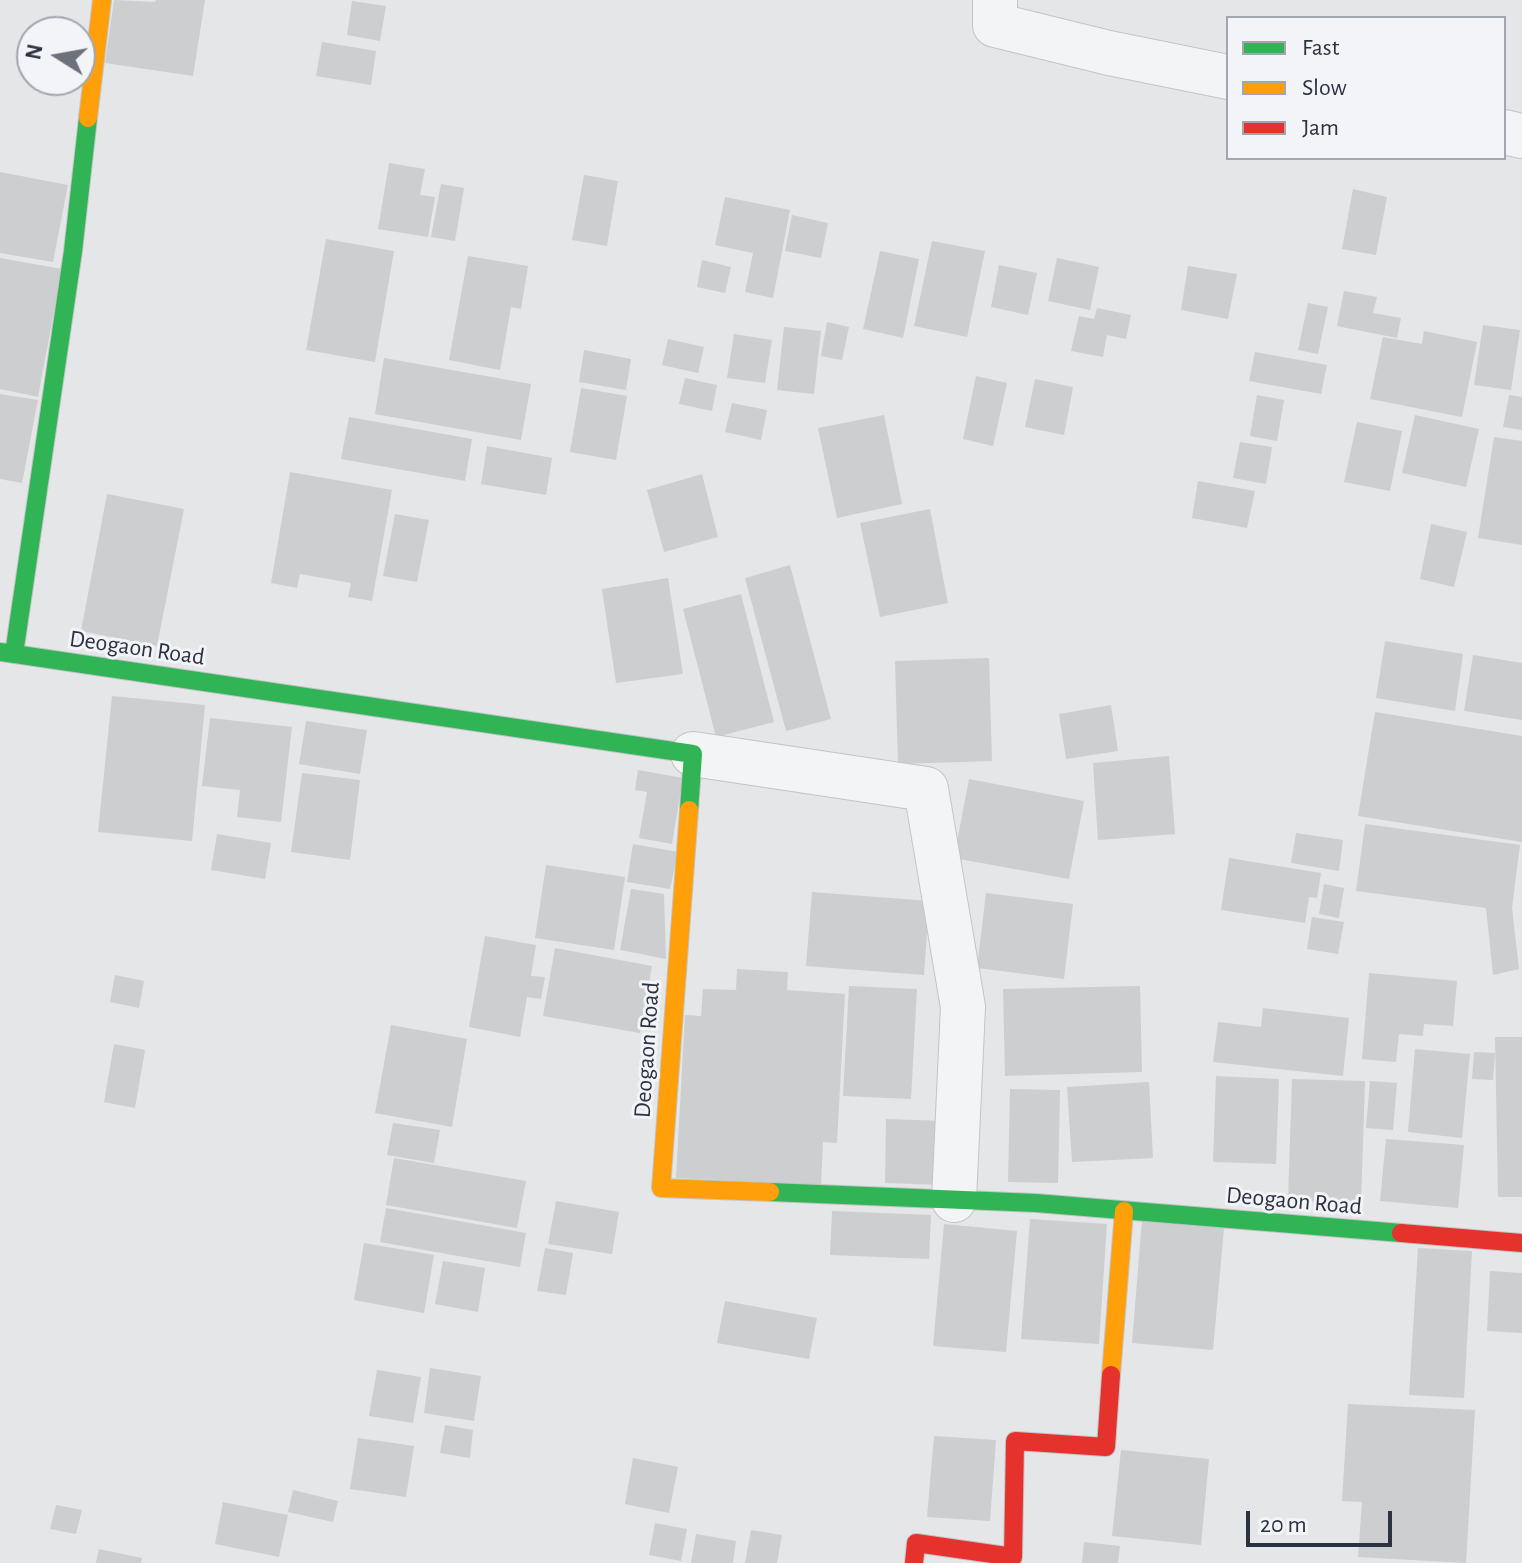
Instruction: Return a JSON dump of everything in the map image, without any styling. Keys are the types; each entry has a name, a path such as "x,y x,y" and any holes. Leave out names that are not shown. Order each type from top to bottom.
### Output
{"street":[{"path":"7,653 73,251 102,0"},
{"path":"995,0 995,25 1109,53 1226,77"},
{"name":"Deogaon Road","path":"7,653 693,754 661,1188 1036,1203 1522,1243"},
{"path":"693,754 926,789 963,1007 954,1200"},
{"path":"914,1563 916,1543 1013,1557 1015,1441 1106,1447 1124,1211"}],"building":[{"path":"114,0 205,0 193,76 105,63"},
{"path":"352,1 386,6 380,41 347,35"},
{"path":"322,42 376,51 371,85 316,76"},
{"path":"389,163 425,169 420,195 435,197 428,237 378,229"},
{"path":"0,172 68,185 53,262 0,253"},
{"path":"584,175 618,181 607,246 572,240"},
{"path":"441,184 464,188 455,241 431,237"},
{"path":"1353,189 1387,197 1376,255 1342,249"},
{"path":"725,197 790,210 773,298 745,292 753,253 715,245"},
{"path":"792,215 828,223 821,258 785,251"},
{"path":"326,239 394,251 375,362 306,350"},
{"path":"932,241 985,251 967,337 914,326"},
{"path":"880,251 919,259 903,338 863,329"},
{"path":"468,256 528,266 521,309 511,307 500,370 449,360"},
{"path":"0,258 62,269 38,397 0,389"},
{"path":"1057,258 1099,267 1090,310 1048,301"},
{"path":"702,260 731,267 725,293 697,287"},
{"path":"999,265 1037,273 1028,315 991,307"},
{"path":"1188,266 1237,274 1228,319 1181,310"},
{"path":"1344,291 1377,297 1373,313 1401,318 1397,338 1337,326"},
{"path":"1308,303 1328,307 1318,354 1298,350"},
{"path":"1097,308 1131,315 1126,339 1107,335 1103,357 1071,351 1079,316 1094,319"},
{"path":"827,322 849,327 842,360 821,356"},
{"path":"1483,325 1520,330 1511,390 1474,385"},
{"path":"784,327 821,331 814,394 777,390"},
{"path":"1424,331 1477,342 1462,417 1370,399 1383,337 1422,344"},
{"path":"734,334 772,340 765,383 727,378"},
{"path":"668,339 704,347 698,373 662,365"},
{"path":"584,350 631,359 626,390 579,382"},
{"path":"1255,352 1327,365 1321,394 1249,381"},
{"path":"384,358 531,384 521,440 375,414"},
{"path":"976,376 1007,383 993,446 963,439"},
{"path":"685,378 717,385 712,411 679,404"},
{"path":"1035,379 1073,387 1064,435 1025,427"},
{"path":"581,388 627,396 616,460 570,452"},
{"path":"0,394 38,400 22,483 0,479"},
{"path":"1257,395 1284,400 1277,441 1250,436"},
{"path":"1509,395 1522,397 1522,430 1503,427"},
{"path":"732,403 767,410 761,440 725,432"},
{"path":"884,415 902,504 837,518 818,428"},
{"path":"1415,415 1479,429 1466,487 1402,473"},
{"path":"349,417 472,439 465,481 341,459"},
{"path":"1357,422 1402,431 1390,491 1344,482"},
{"path":"1494,437 1522,441 1522,545 1478,538"},
{"path":"1240,442 1272,447 1266,484 1233,478"},
{"path":"487,446 552,458 546,495 481,484"},
{"path":"290,472 392,490 372,601 348,597 351,583 300,574 297,588 271,583"},
{"path":"702,474 718,537 664,552 647,490"},
{"path":"1198,481 1255,491 1247,528 1192,518"},
{"path":"107,494 184,509 157,646 81,631"},
{"path":"930,509 948,603 880,617 860,523"},
{"path":"395,514 429,520 417,582 383,576"},
{"path":"1431,524 1467,532 1454,587 1420,579"},
{"path":"790,565 831,719 786,731 745,578"},
{"path":"668,578 683,674 616,683 602,589"},
{"path":"741,594 774,722 716,737 683,609"},
{"path":"1385,641 1463,654 1455,711 1376,698"},
{"path":"1473,655 1522,663 1522,720 1464,711"},
{"path":"989,658 992,761 898,764 895,661"},
{"path":"112,696 205,705 192,841 98,832"},
{"path":"1111,705 1118,751 1066,759 1059,714"},
{"path":"1375,712 1522,736 1522,842 1358,816"},
{"path":"210,718 292,727 281,822 237,817 240,790 202,786"},
{"path":"306,721 367,730 360,774 299,764"},
{"path":"1169,756 1175,834 1098,840 1093,763"},
{"path":"638,770 683,778 672,844 639,838 647,792 635,790"},
{"path":"302,773 360,780 350,860 291,852"},
{"path":"969,779 1084,801 1069,879 954,858"},
{"path":"1365,824 1520,845 1512,908 1519,969 1493,975 1486,908 1356,891"},
{"path":"1296,833 1343,840 1339,871 1291,863"},
{"path":"217,834 271,843 265,879 211,870"},
{"path":"633,844 678,852 670,889 627,882"},
{"path":"1229,858 1321,873 1317,898 1309,897 1305,923 1221,910"},
{"path":"546,865 625,877 614,950 535,938"},
{"path":"1324,884 1344,888 1339,918 1319,914"},
{"path":"631,889 664,894 666,959 620,950"},
{"path":"812,892 929,901 924,975 806,966"},
{"path":"986,893 1073,904 1064,979 977,968"},
{"path":"1312,917 1344,922 1338,954 1307,949"},
{"path":"485,936 536,945 531,976 545,977 541,999 527,997 520,1037 469,1027"},
{"path":"555,948 652,966 640,1033 543,1016"},
{"path":"737,969 788,972 787,990 845,994 837,1143 823,1142 821,1185 676,1178 685,1015 701,1016 703,989 736,990"},
{"path":"1369,973 1457,981 1453,1026 1424,1024 1423,1036 1399,1034 1396,1062 1362,1059"},
{"path":"115,975 144,981 139,1008 110,1002"},
{"path":"849,986 917,989 911,1099 843,1096"},
{"path":"1140,986 1142,1072 1005,1076 1003,989"},
{"path":"1263,1008 1349,1018 1343,1076 1213,1062 1218,1022 1261,1027"},
{"path":"391,1025 467,1039 452,1127 375,1113"},
{"path":"1495,1037 1522,1037 1522,1197 1498,1197"},
{"path":"114,1044 145,1050 135,1108 104,1102"},
{"path":"1415,1049 1470,1054 1462,1138 1408,1132"},
{"path":"1474,1052 1495,1053 1493,1080 1472,1079"},
{"path":"1216,1076 1279,1079 1276,1164 1213,1162"},
{"path":"1292,1079 1365,1081 1361,1203 1288,1201"},
{"path":"1370,1081 1397,1083 1393,1130 1366,1128"},
{"path":"1149,1082 1153,1158 1072,1162 1067,1087"},
{"path":"1010,1089 1060,1090 1058,1183 1008,1182"},
{"path":"886,1119 944,1121 942,1185 885,1183"},
{"path":"393,1123 440,1130 434,1163 387,1155"},
{"path":"1386,1139 1464,1145 1458,1208 1380,1201"},
{"path":"394,1158 526,1181 517,1228 386,1205"},
{"path":"556,1201 619,1212 612,1254 548,1244"},
{"path":"386,1208 526,1233 520,1267 380,1242"},
{"path":"832,1211 931,1215 929,1259 830,1255"},
{"path":"1030,1219 1107,1224 1099,1344 1021,1339"},
{"path":"1142,1220 1224,1228 1213,1350 1132,1343"},
{"path":"944,1224 1017,1231 1006,1352 933,1346"},
{"path":"364,1243 434,1255 424,1313 354,1300"},
{"path":"545,1248 573,1253 566,1295 537,1291"},
{"path":"1418,1248 1472,1251 1464,1398 1409,1395"},
{"path":"443,1261 485,1268 478,1312 435,1304"},
{"path":"1490,1271 1522,1273 1522,1333 1487,1331"},
{"path":"725,1301 817,1318 809,1359 717,1343"},
{"path":"430,1368 481,1376 474,1421 424,1413"},
{"path":"377,1370 421,1377 413,1423 369,1416"},
{"path":"1348,1404 1475,1410 1466,1563 1358,1557 1362,1502 1342,1501"},
{"path":"445,1425 473,1430 470,1458 440,1453"},
{"path":"934,1436 996,1440 990,1521 927,1517"},
{"path":"358,1438 414,1446 406,1497 350,1489"},
{"path":"1121,1450 1209,1459 1201,1545 1112,1536"},
{"path":"633,1458 678,1467 669,1513 625,1504"},
{"path":"293,1490 338,1501 333,1522 288,1512"},
{"path":"223,1502 288,1515 279,1557 215,1544"},
{"path":"56,1505 82,1510 76,1534 50,1529"},
{"path":"655,1523 687,1529 681,1561 649,1555"},
{"path":"751,1530 782,1535 777,1563 745,1563"},
{"path":"696,1534 736,1541 733,1563 691,1563"},
{"path":"1084,1542 1120,1546 1118,1563 1082,1563"},
{"path":"99,1549 142,1558 141,1563 96,1563"}],"traffic: fast":[{"path":"14,654 73,251 88,118"},
{"path":"0,652 693,754 689,810"},
{"path":"770,1192 1036,1203 1401,1233"}],"traffic: slow":[{"path":"88,118 102,0"},
{"path":"689,810 661,1188 770,1192"},
{"path":"1111,1375 1124,1211"}],"traffic: jam":[{"path":"1401,1233 1522,1243"},
{"path":"914,1563 916,1543 1013,1557 1015,1441 1106,1447 1111,1375"}]}
